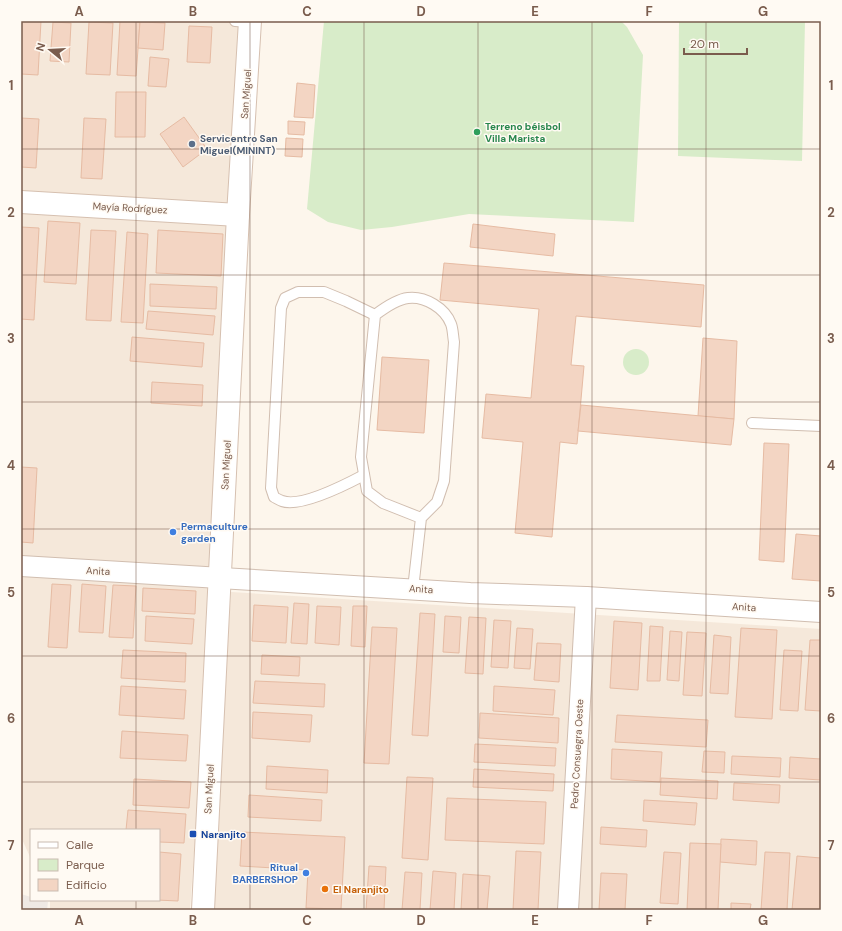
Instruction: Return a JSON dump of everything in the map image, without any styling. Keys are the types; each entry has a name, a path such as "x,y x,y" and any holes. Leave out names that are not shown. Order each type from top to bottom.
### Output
{"main road":[{"name":"San Miguel","path":"203,910 238,214 245,21"},
{"name":"Mayía Rodríguez","path":"21,202 238,214"}],"street":[{"name":"Anita","path":"21,566 470,593 586,597 821,612"},
{"name":"Pedro Consuegra Oeste","path":"568,910 586,597"}],"lane":[{"path":"364,474 344,486 325,494 297,501 283,502 274,497 271,488 281,308 285,298 298,292 324,292 375,315"},
{"path":"413,589 421,518 437,502 444,481 454,342 451,324 440,308 425,300 408,298 386,307 375,315 361,458 367,491 383,503 421,518"},
{"path":"752,423 821,426"}],"shaded area":[{"path":"21,21 243,21 200,765 190,910 50,910 50,901 160,901 160,829 30,829 30,857 21,837"},
{"path":"231,592 821,629 821,910 212,910"},
{"path":"21,894 30,897 30,901 48,902 47,910 21,910"}],"green space":[{"name":"Terreno béisbol Villa Marista","path":"324,21 621,21 627,27 643,55 634,222 469,214 392,227 361,230 328,222 307,209"},
{"path":"679,21 805,21 802,161 678,156"},
{"path":"636,349 645,353 649,362 645,371 636,375 627,371 623,362 627,353"}],"building":[{"path":"21,21 41,21 38,75 21,74"},
{"path":"120,21 140,22 136,76 117,75"},
{"path":"53,22 71,23 69,62 50,61"},
{"path":"89,22 113,23 110,75 86,74"},
{"path":"140,22 165,23 163,50 138,48"},
{"path":"189,26 212,27 210,63 187,62"},
{"path":"150,57 169,59 166,87 148,86"},
{"path":"297,83 315,85 313,118 294,117"},
{"path":"116,92 146,92 145,137 115,137"},
{"path":"184,117 207,149 183,167 160,134"},
{"path":"21,118 39,119 36,168 21,167"},
{"path":"84,118 106,119 102,179 81,178"},
{"path":"288,121 305,122 304,135 288,134"},
{"path":"286,138 303,139 302,157 285,156"},
{"path":"48,221 80,223 76,284 44,282"},
{"path":"473,224 555,234 553,256 470,247"},
{"path":"21,227 39,228 34,320 21,319"},
{"path":"91,230 116,231 111,321 86,320"},
{"path":"158,230 223,234 221,276 156,273"},
{"path":"127,232 148,234 143,323 121,322"},
{"path":"444,263 704,285 701,327 576,316 571,365 584,366 577,444 560,442 552,537 515,533 523,442 482,438 486,394 531,398 539,309 440,300"},
{"path":"150,284 217,287 216,309 150,306"},
{"path":"148,311 215,316 213,335 146,329"},
{"path":"132,337 204,343 202,367 130,361"},
{"path":"703,338 737,341 734,419 698,416"},
{"path":"382,357 429,360 424,433 377,430"},
{"path":"152,382 203,385 202,406 151,403"},
{"path":"581,405 734,419 731,445 578,431"},
{"path":"764,443 789,444 784,562 759,560"},
{"path":"21,467 37,468 33,543 21,542"},
{"path":"796,534 821,536 821,581 792,579"},
{"path":"52,584 71,585 67,648 48,647"},
{"path":"82,584 106,586 103,633 79,632"},
{"path":"113,585 136,586 133,638 109,637"},
{"path":"143,588 196,591 195,614 142,611"},
{"path":"294,603 309,604 307,644 291,643"},
{"path":"254,605 288,607 286,643 252,641"},
{"path":"317,606 341,607 339,645 315,643"},
{"path":"353,606 367,606 365,647 351,646"},
{"path":"420,613 435,614 428,736 412,735"},
{"path":"146,616 194,619 192,644 145,641"},
{"path":"445,616 461,617 459,653 443,652"},
{"path":"469,617 486,618 483,674 465,673"},
{"path":"494,620 511,621 508,668 491,667"},
{"path":"614,621 642,623 638,690 610,688"},
{"path":"650,626 663,627 660,681 647,681"},
{"path":"372,627 397,628 389,764 364,763"},
{"path":"517,628 533,629 530,669 514,668"},
{"path":"741,628 777,630 772,719 735,717"},
{"path":"670,631 682,632 679,681 667,680"},
{"path":"687,632 706,633 702,696 683,695"},
{"path":"714,635 731,637 728,694 710,693"},
{"path":"810,640 821,640 821,711 805,710"},
{"path":"537,643 561,644 559,682 534,680"},
{"path":"123,650 186,653 185,682 121,678"},
{"path":"784,650 802,651 798,711 780,710"},
{"path":"262,655 300,657 299,676 261,674"},
{"path":"255,681 325,684 324,707 253,703"},
{"path":"121,686 186,690 184,719 119,715"},
{"path":"494,686 555,690 553,715 493,711"},
{"path":"253,712 312,715 310,742 252,738"},
{"path":"480,713 559,718 558,743 479,738"},
{"path":"617,715 708,720 706,747 615,742"},
{"path":"122,731 188,735 186,761 120,758"},
{"path":"475,744 556,748 555,766 474,762"},
{"path":"612,749 662,752 660,782 611,779"},
{"path":"704,751 725,752 724,773 702,772"},
{"path":"732,756 781,758 780,777 731,774"},
{"path":"790,757 821,759 821,780 789,778"},
{"path":"267,766 328,770 327,793 266,789"},
{"path":"474,769 554,774 553,791 473,787"},
{"path":"407,777 433,778 428,860 402,858"},
{"path":"661,778 718,781 717,799 660,795"},
{"path":"134,779 191,782 189,808 133,805"},
{"path":"734,783 780,785 779,803 733,800"},
{"path":"249,795 322,800 321,821 248,817"},
{"path":"447,798 546,802 544,844 445,840"},
{"path":"644,800 697,803 695,825 643,821"},
{"path":"128,810 186,814 184,843 160,842 160,829 126,829"},
{"path":"601,827 647,830 646,847 600,844"},
{"name":"El Naranjito","path":"242,832 345,837 341,909 306,908 308,870 240,866"},
{"path":"721,839 757,841 756,865 720,862"},
{"path":"690,843 721,844 718,910 687,910"},
{"path":"516,851 541,852 538,910 513,910"},
{"path":"160,852 181,854 178,901 160,900"},
{"path":"664,852 681,853 678,904 660,903"},
{"path":"765,852 790,853 787,910 761,910"},
{"path":"797,856 821,858 820,910 792,910"},
{"path":"369,866 386,867 384,910 366,910"},
{"path":"433,871 456,873 454,910 430,910"},
{"path":"405,872 422,873 420,910 402,910"},
{"path":"601,873 627,874 625,910 599,910"},
{"path":"463,874 490,876 487,910 461,910"},
{"path":"731,903 751,904 750,910 731,910"}],"place":[{"name":"Terreno béisbol Villa Marista","path":"477,132"},
{"name":"Servicentro San Miguel(MININT)","path":"192,144"},
{"name":"Permaculture garden","path":"173,532"},
{"name":"Naranjito","path":"193,834"},
{"name":"Ritual BARBERSHOP","path":"306,873"},
{"name":"El Naranjito","path":"325,889"}]}
